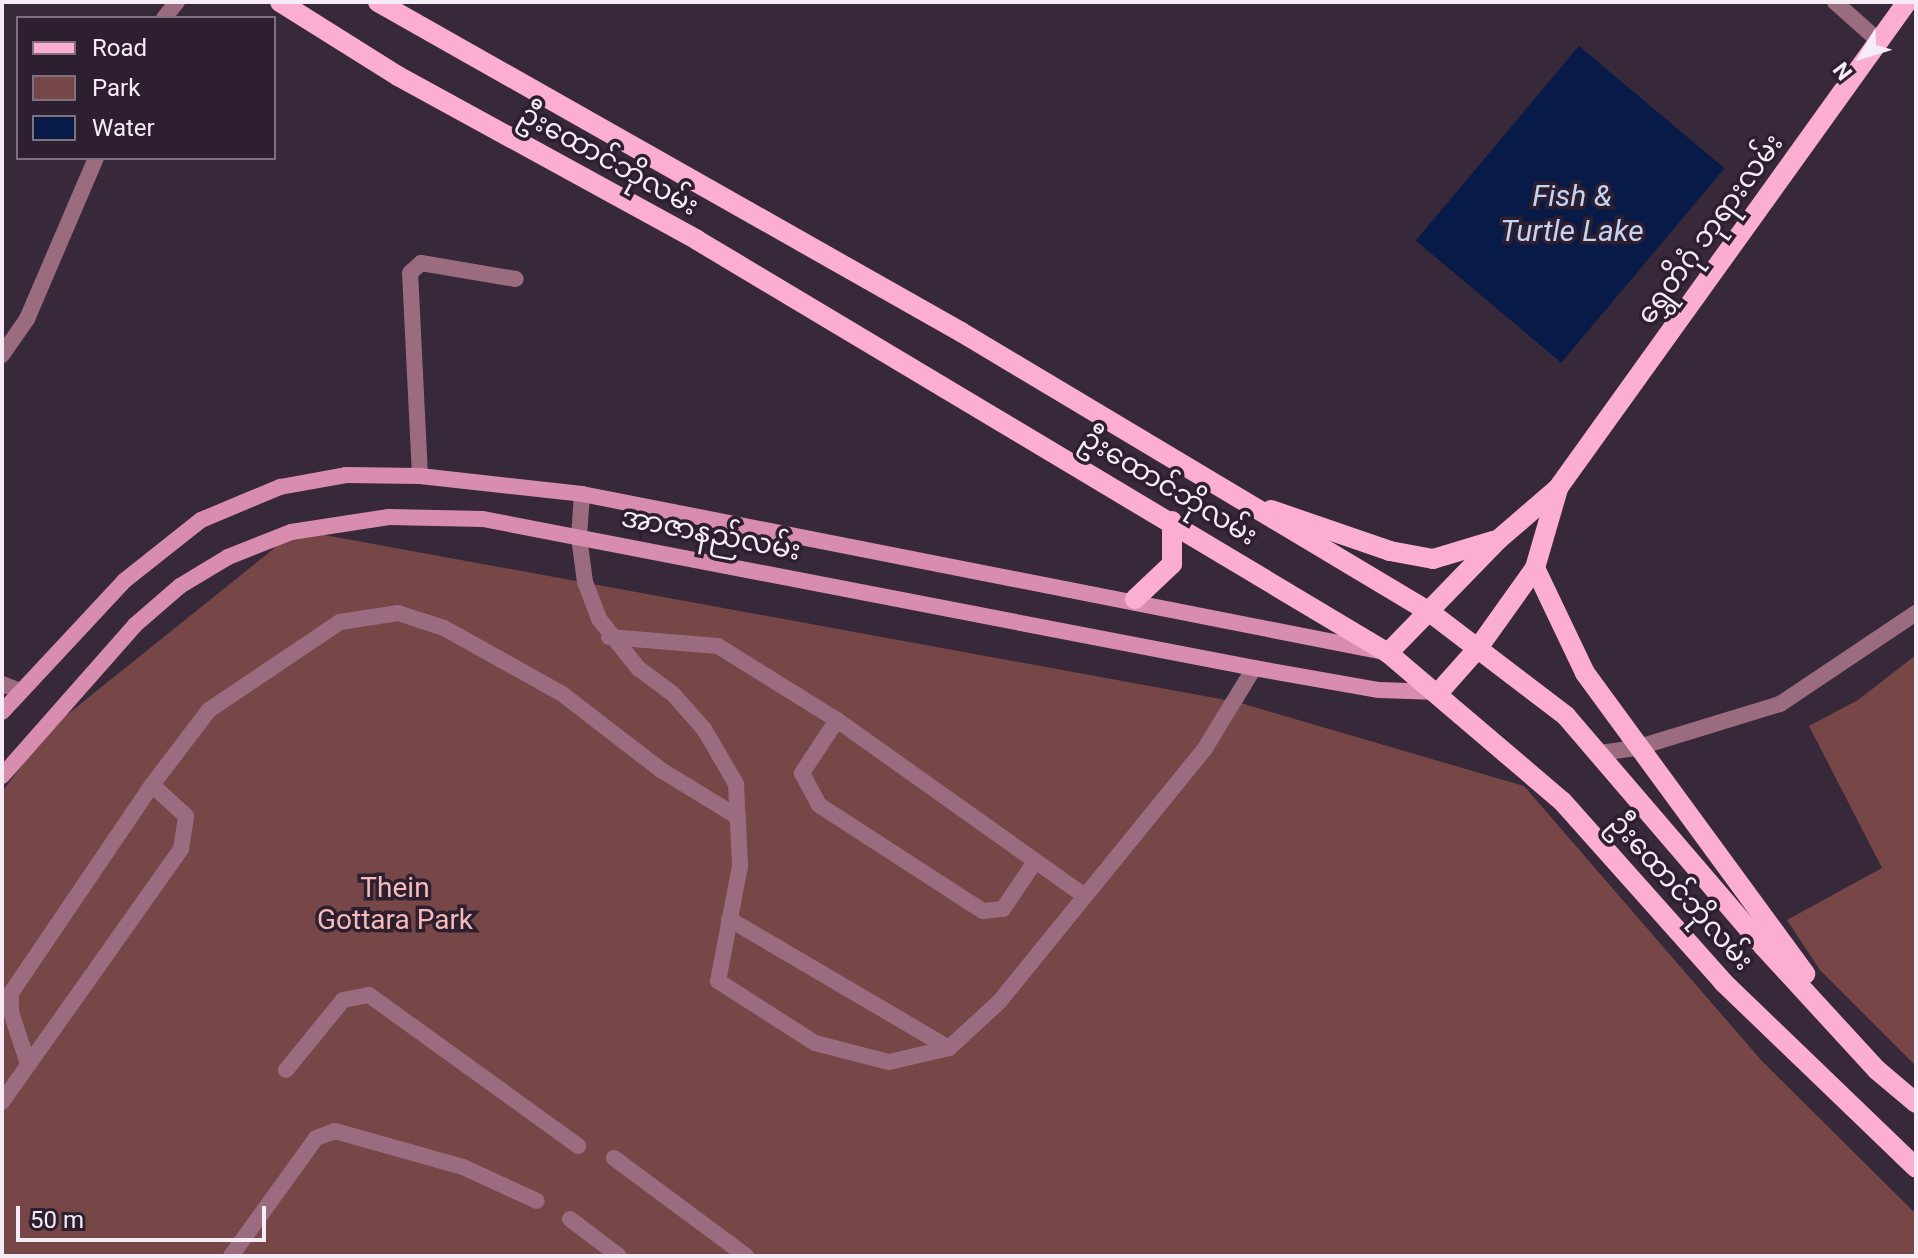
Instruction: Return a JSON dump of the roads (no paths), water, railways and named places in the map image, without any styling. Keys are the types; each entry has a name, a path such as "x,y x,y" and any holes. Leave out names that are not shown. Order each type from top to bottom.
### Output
{"main road":[{"name":"ဦးထောင်ဘိုလမ်း","path":"280,2 398,76 697,240 1172,521 1388,653 1439,692 1562,801 1723,982 1916,1168"},
{"name":"ဦးထောင်ဘိုလမ်း","path":"378,2 961,332 1431,613 1566,716 1763,946 1877,1070 1916,1103"},
{"name":"ရွှေတိဂုံ ဘုရားလမ်း","path":"1388,653 1431,613 1499,539 1558,488 1907,2"},
{"name":"အာဇာနည်လမ်း","path":"2,712 124,581 201,520 280,487 346,475 420,476 582,494 1135,599 1388,653"},
{"name":"ရွှေတိဂုံ ဘုရားလမ်း","path":"1478,648 1535,568 1558,488"},
{"path":"1230,495 1390,551 1433,559 1499,539"},
{"name":"အာဇာနည်လမ်း","path":"2,776 135,625 180,586 228,557 291,532 389,517 483,519 1254,668 1379,690 1439,692"},
{"path":"1135,599 1172,564 1172,521"},
{"path":"1535,568 1585,673 1636,748 1877,1070"},
{"path":"1439,692 1478,648"}],"street":[{"path":"1835,2 1879,41"},
{"path":"2,355 27,319 95,160"},
{"path":"420,476 410,273 421,263 516,279"},
{"path":"582,494 579,537 585,582 609,637 704,729 736,784 740,866 718,981 815,1043 889,1062 949,1048 999,1002 1204,750 1254,668"},
{"path":"28,1064 11,1012 11,993 152,785 209,710 249,679 340,622 398,613 444,628 561,693 661,770 738,817"},
{"path":"1600,753 1636,748 1780,704 1916,613"},
{"path":"609,637 718,646 837,720 1034,863 1085,896"},
{"path":"2,684 20,691"},
{"path":"837,720 802,773 819,805 983,911 1003,909 1034,863"},
{"path":"2,1102 181,849 186,816 152,785"},
{"path":"729,919 949,1048"},
{"path":"286,1070 343,1000 369,995 578,1146"},
{"path":"231,1256 316,1138 335,1131 463,1167 537,1201"},
{"path":"614,1158 746,1256"},
{"path":"570,1219 619,1256"}],"water":[{"name":"Fish & Turtle Lake","path":"1579,46 1725,168 1561,363 1416,241"}],"park label":[{"name":"Thein Gottara Park","path":"395,904"}]}
